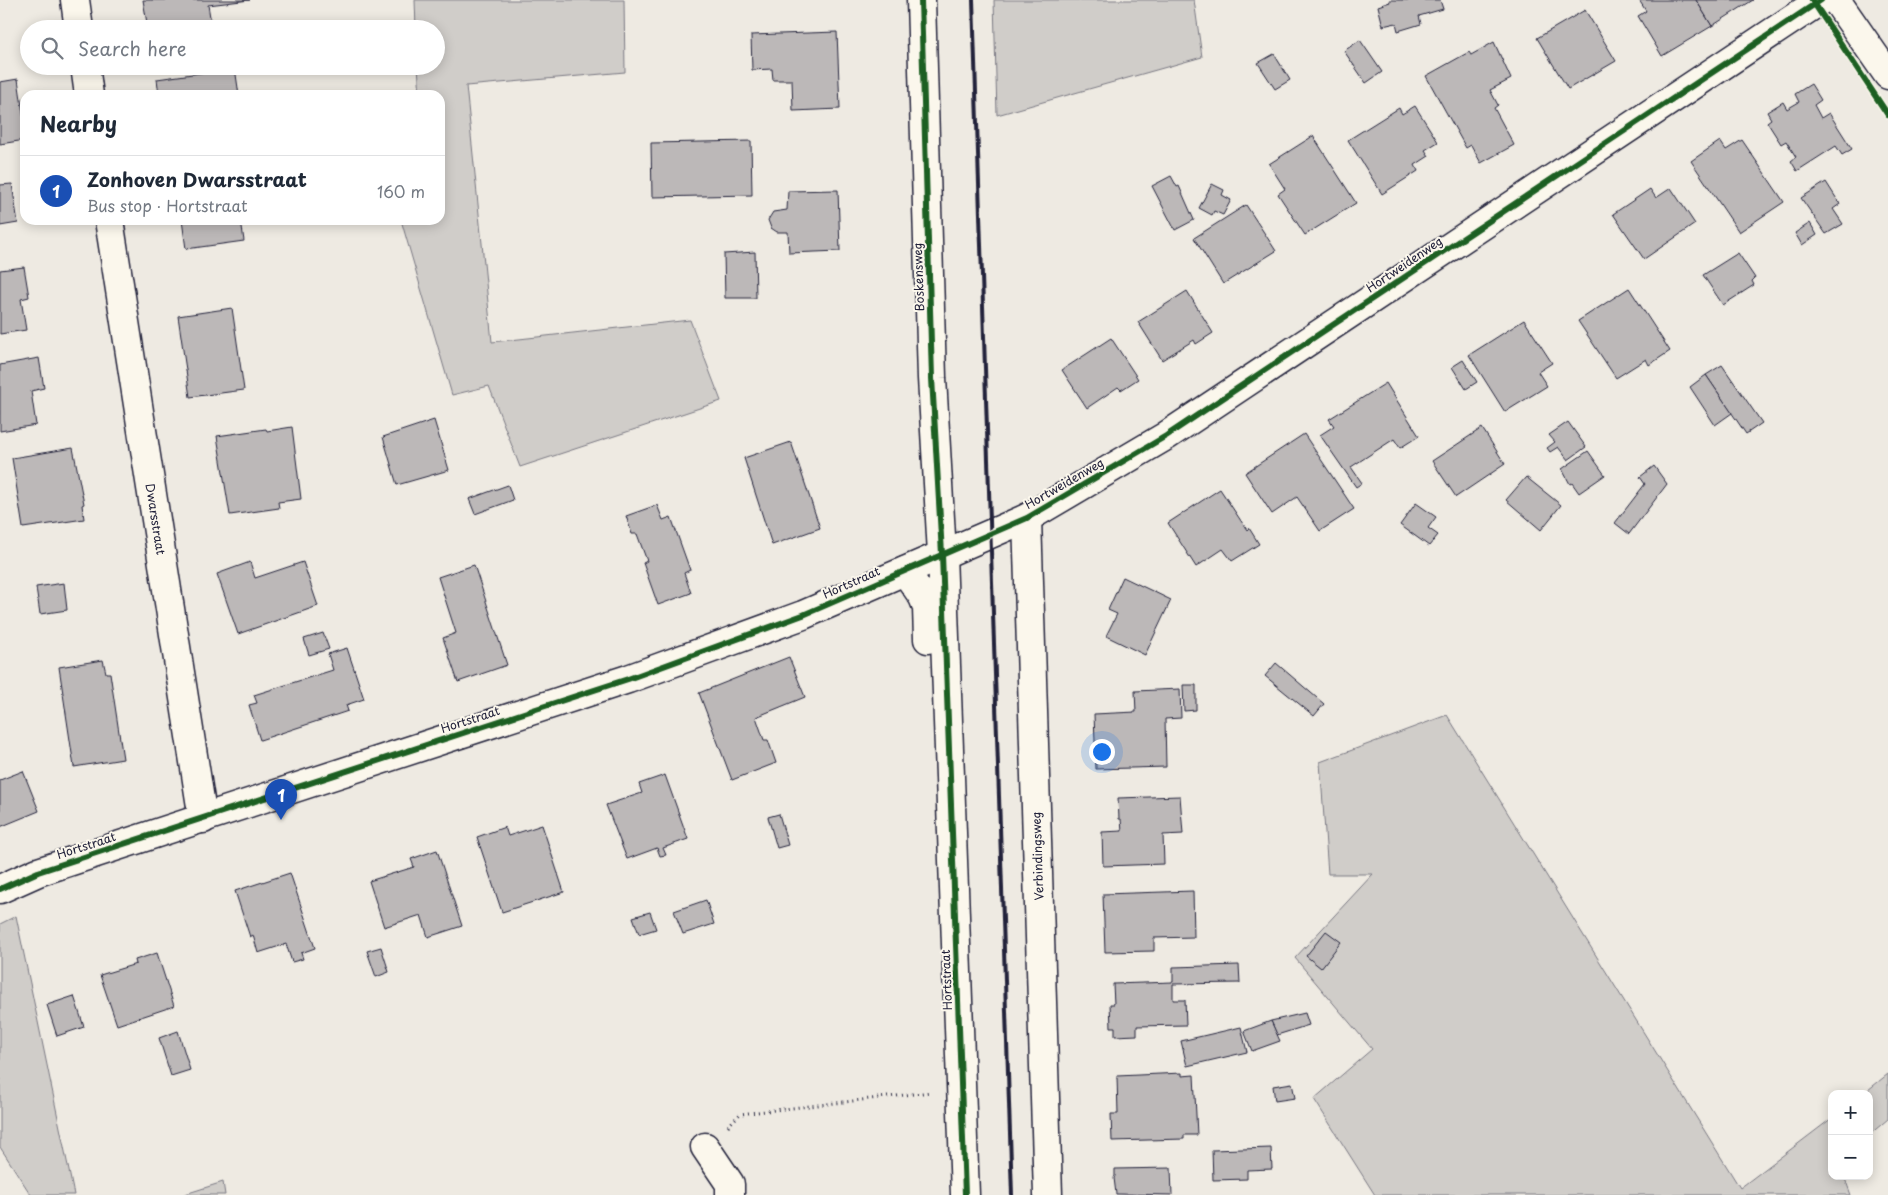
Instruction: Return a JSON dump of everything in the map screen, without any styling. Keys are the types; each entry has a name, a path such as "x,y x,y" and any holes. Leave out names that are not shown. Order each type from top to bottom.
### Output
{"street":[{"path":"75,0 78,20"},
{"name":"Boskensweg","path":"921,0 932,378 942,554"},
{"name":"Hortweidenweg","path":"991,535 1027,518 1166,436 1821,0"},
{"path":"1836,0 1888,75"},
{"path":"87,75 89,90"},
{"name":"Dwarsstraat","path":"110,225 203,818"},
{"name":"Verbindingsweg","path":"1027,518 1048,1195"},
{"name":"Hortstraat","path":"0,889 38,872 628,679 803,615 942,554 991,535"},
{"name":"Hortstraat","path":"942,554 965,1195"},
{"path":"905,571 923,597 927,607 944,1090"},
{"path":"705,1147 730,1184 730,1195"}],"path":[{"path":"705,1147 740,1114 944,1090"}],"shaded area":[{"path":"415,0 624,0 625,72 466,86 492,342 690,320 721,401 520,467 489,386 452,395 402,225 445,225 445,90 420,90 419,75 445,75 445,20 416,20"},
{"path":"994,0 1194,0 1202,57 997,115"},
{"path":"1447,715 1740,1188 1828,1121 1828,1180 1845,1180 1851,1195 1375,1195 1314,1099 1372,1049 1295,958 1373,874 1328,874 1320,762"},
{"path":"16,916 74,1195 31,1195 0,1147 0,924"},
{"path":"1888,1074 1888,1119 1873,1132 1873,1090 1868,1090"},
{"path":"223,1182 225,1195 182,1195"}],"building":[{"path":"143,0 250,0 208,5 210,20 146,20"},
{"path":"1389,0 1440,0 1443,9 1419,16 1421,24 1398,31 1396,23 1383,26 1378,6 1390,2"},
{"path":"1639,0 1696,0 1712,26 1662,56 1638,16 1646,11"},
{"path":"1696,0 1753,0 1712,26"},
{"path":"1585,10 1616,61 1568,89 1537,38"},
{"path":"837,32 840,109 793,111 792,80 773,80 772,69 752,70 751,35"},
{"path":"1360,40 1382,72 1366,83 1344,51"},
{"path":"1494,42 1511,79 1490,90 1498,105 1494,108 1514,145 1481,163 1471,145 1466,148 1426,76 1469,52 1471,55"},
{"path":"1274,54 1290,80 1275,89 1258,63"},
{"path":"185,75 236,75 238,90 158,90 157,79"},
{"path":"18,79 20,93 20,141 0,144 0,82"},
{"path":"1811,84 1821,100 1814,105 1821,118 1829,113 1852,149 1842,155 1836,146 1797,171 1791,161 1796,157 1786,141 1781,144 1767,122 1771,119 1767,112 1783,102 1787,109 1799,102 1795,94"},
{"path":"1415,106 1438,142 1425,150 1429,156 1415,165 1418,171 1382,194 1348,140 1399,108 1402,114"},
{"path":"1313,136 1356,203 1305,235 1278,194 1285,189 1269,164"},
{"path":"1742,140 1784,202 1739,232 1691,161 1720,141 1726,150"},
{"path":"751,141 752,195 652,197 651,143"},
{"path":"1171,176 1177,187 1179,186 1194,220 1175,230 1152,186"},
{"path":"1826,182 1840,204 1833,209 1843,224 1826,234 1801,198"},
{"path":"12,184 18,223 0,226 0,185"},
{"path":"1212,184 1224,190 1222,195 1231,200 1223,215 1214,211 1212,215 1199,208"},
{"path":"1671,188 1695,224 1644,259 1613,214 1650,189 1656,198"},
{"path":"838,190 840,251 789,253 788,232 777,232 771,228 768,220 773,212 787,210 788,191"},
{"path":"1246,205 1276,251 1223,284 1194,238"},
{"path":"1810,223 1817,235 1802,245 1795,233"},
{"path":"183,225 242,225 244,241 186,249"},
{"path":"755,252 756,298 725,298 724,254"},
{"path":"1738,253 1755,278 1752,281 1754,285 1723,305 1703,275"},
{"path":"24,267 29,297 21,299 26,330 0,334 0,270"},
{"path":"1629,288 1670,351 1649,365 1646,359 1616,378 1578,321"},
{"path":"1187,291 1213,333 1196,344 1194,340 1162,360 1138,322"},
{"path":"232,308 244,390 190,397 178,316"},
{"path":"1524,320 1552,363 1538,372 1547,386 1505,412 1469,355"},
{"path":"1111,338 1138,379 1121,390 1118,387 1087,408 1062,370"},
{"path":"39,358 44,388 31,391 36,425 0,431 0,365"},
{"path":"1463,360 1477,382 1466,389 1452,367"},
{"path":"1722,365 1762,423 1746,434 1706,375"},
{"path":"1706,375 1732,413 1715,425 1690,387"},
{"path":"1386,383 1419,436 1400,448 1394,439 1351,467 1362,483 1356,487 1320,435 1334,426 1329,419"},
{"path":"434,420 449,470 397,485 383,437"},
{"path":"1568,422 1586,447 1568,460 1558,447 1550,452 1547,448 1555,442 1549,435"},
{"path":"292,427 301,499 278,502 279,508 230,515 217,436"},
{"path":"1482,428 1505,464 1456,497 1432,461"},
{"path":"1304,434 1354,509 1320,531 1297,497 1272,514 1245,473"},
{"path":"791,442 820,528 772,545 744,458"},
{"path":"73,448 84,504 82,505 84,519 23,528 12,458"},
{"path":"1588,451 1605,475 1579,493 1572,483 1570,484 1562,469"},
{"path":"1654,466 1667,484 1629,534 1615,523 1645,484 1640,477"},
{"path":"1526,477 1561,505 1541,530 1506,500"},
{"path":"508,485 513,500 475,514 469,499"},
{"path":"1220,489 1247,530 1249,528 1259,544 1232,561 1223,549 1196,567 1168,523"},
{"path":"1416,503 1436,517 1428,528 1438,535 1429,546 1400,525"},
{"path":"657,505 663,520 671,517 690,570 684,573 691,593 658,605 643,563 647,561 637,534 632,534 626,516"},
{"path":"250,562 255,578 303,562 318,606 238,634 217,574"},
{"path":"474,565 507,665 458,682 443,638 456,633 438,577"},
{"path":"1123,577 1171,600 1145,655 1106,636 1117,614 1108,610"},
{"path":"64,583 67,610 40,614 36,587"},
{"path":"323,633 329,649 309,655 304,639"},
{"path":"347,648 364,699 346,705 348,711 260,740 249,705 257,703 254,695 333,670 328,654"},
{"path":"789,657 805,697 756,717 764,740 768,740 776,763 732,780 699,693"},
{"path":"103,660 106,673 110,673 123,759 74,767 59,667"},
{"path":"1276,663 1324,704 1314,716 1265,676"},
{"path":"1183,685 1196,685 1196,710 1184,711"},
{"path":"1180,689 1181,718 1165,719 1166,767 1096,769 1094,714 1136,712 1135,691"},
{"path":"23,771 39,811 0,827 0,780"},
{"path":"665,775 688,839 663,848 666,855 660,856 657,848 627,859 606,805 642,793 639,784"},
{"path":"1180,796 1183,834 1163,835 1164,864 1103,866 1102,832 1122,831 1121,819 1119,819 1118,798"},
{"path":"779,814 788,845 777,848 768,817"},
{"path":"542,825 564,892 502,912 477,837 505,827 508,836"},
{"path":"437,850 462,926 428,937 421,915 384,927 369,881 414,867 411,859"},
{"path":"290,873 315,948 301,953 303,959 292,962 286,944 258,953 253,935 250,937 235,891"},
{"path":"1193,891 1194,937 1154,938 1154,951 1105,952 1103,894"},
{"path":"706,900 714,924 683,934 674,911"},
{"path":"650,912 656,929 639,934 633,917"},
{"path":"1326,931 1341,942 1321,968 1306,956"},
{"path":"381,947 389,972 376,977 367,951"},
{"path":"157,953 174,1006 117,1025 100,975 136,964 135,960"},
{"path":"1239,965 1240,983 1173,984 1173,1000 1185,1000 1186,1025 1137,1026 1137,1035 1115,1036 1115,1027 1111,1027 1110,1004 1114,1004 1113,984 1173,982 1173,967"},
{"path":"74,996 84,1027 57,1036 47,1005"},
{"path":"1305,1013 1309,1025 1277,1035 1271,1021"},
{"path":"1271,1021 1280,1041 1252,1051 1244,1031"},
{"path":"1241,1027 1247,1052 1187,1066 1181,1041"},
{"path":"178,1031 190,1070 171,1076 159,1038"},
{"path":"1182,1073 1182,1076 1194,1075 1197,1135 1184,1135 1184,1139 1112,1141 1111,1114 1118,1114 1117,1076"},
{"path":"1292,1083 1295,1098 1275,1101 1273,1086"},
{"path":"1271,1148 1272,1169 1247,1170 1247,1179 1213,1180 1212,1150"},
{"path":"1171,1168 1172,1195 1116,1194 1115,1169"}],"railway":[{"path":"973,0 1012,1195"}],"cycle path":[{"path":"921,0 932,378 942,554 965,1195"},
{"path":"1812,0 1888,115"},
{"path":"0,889 38,872 628,679 803,615 1027,518 1166,436 1821,0"}],"place":[{"name":"Zonhoven Dwarsstraat","path":"281,820"}]}
